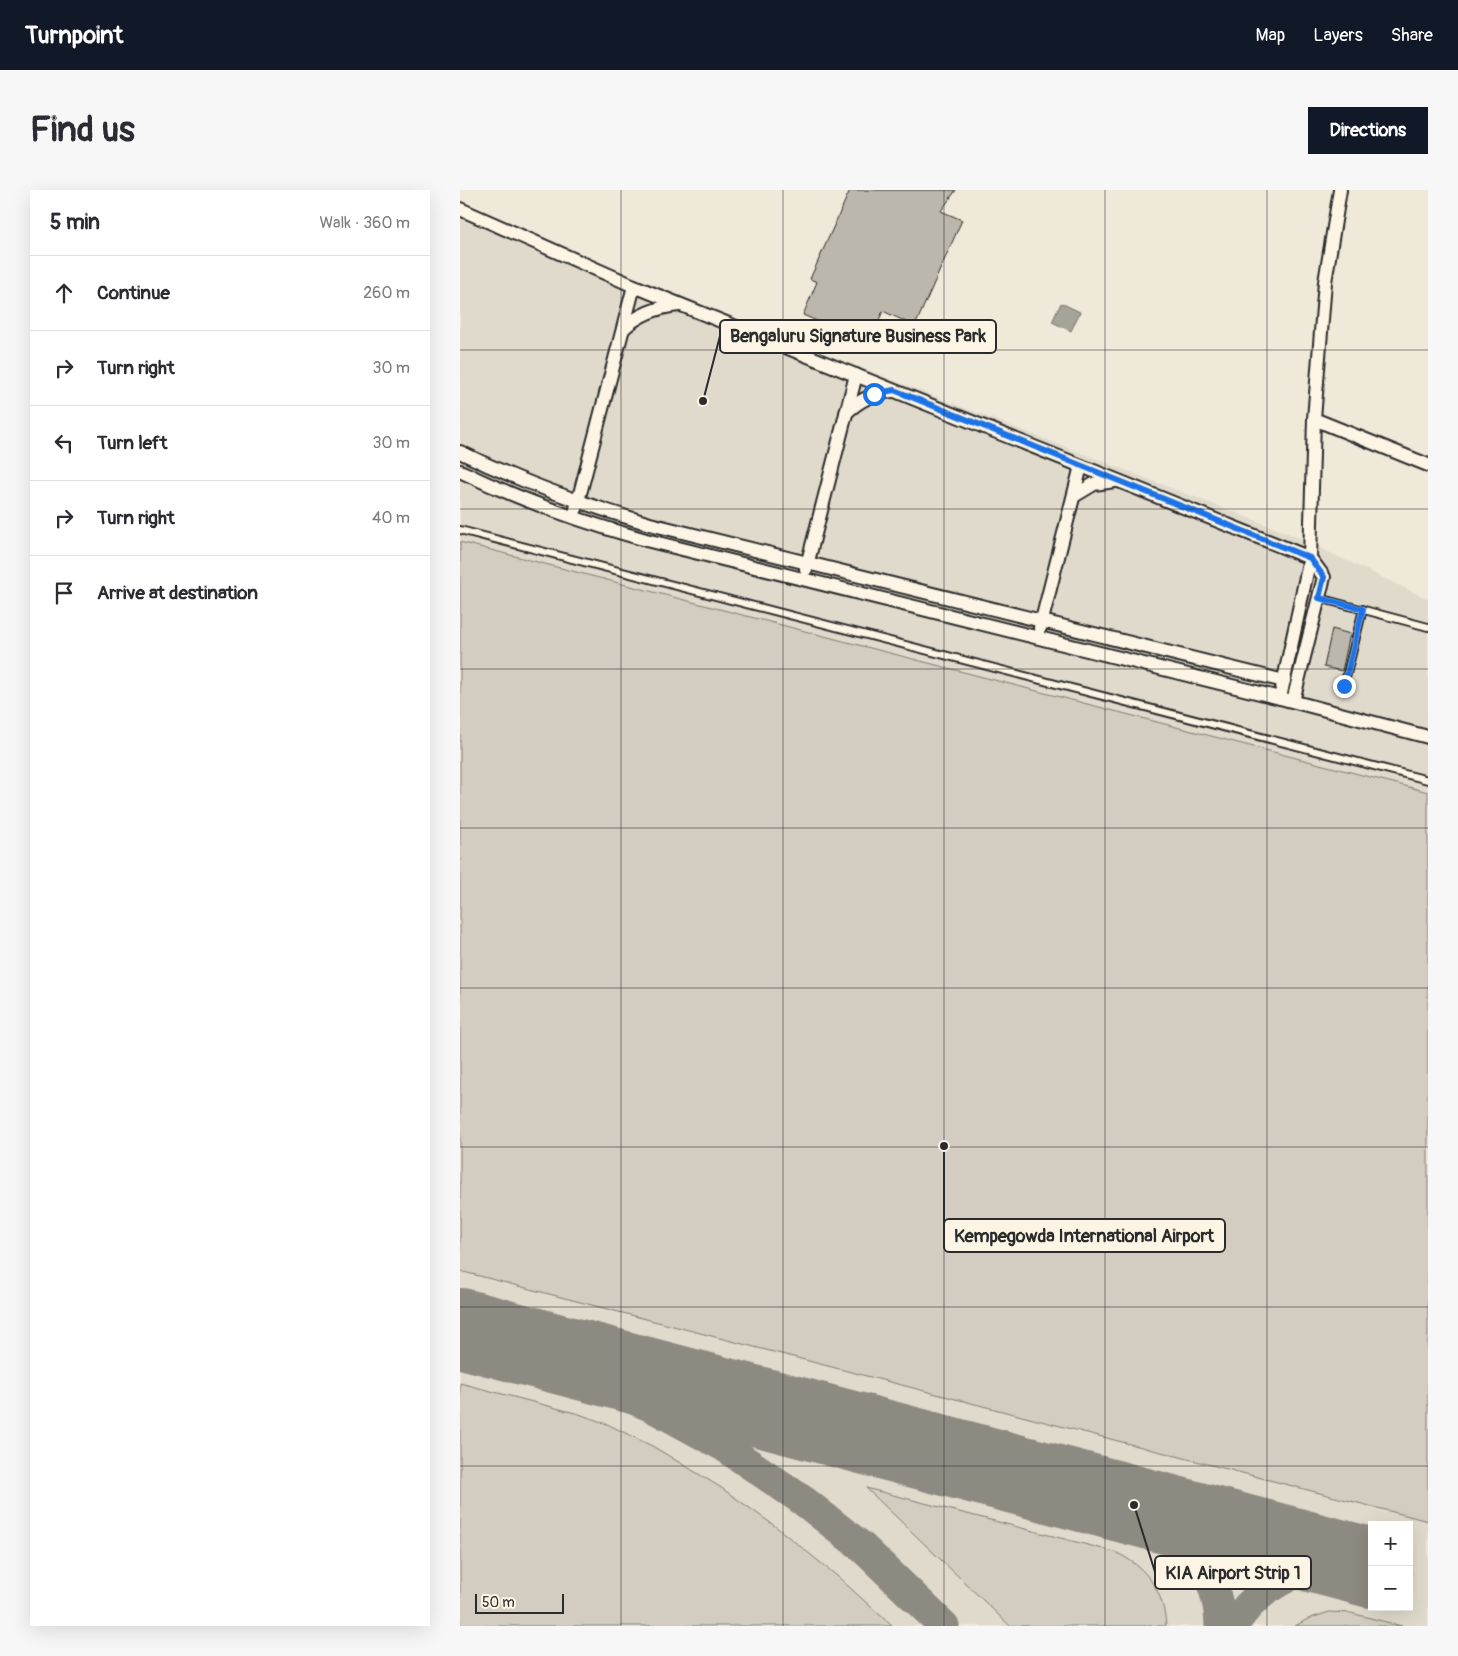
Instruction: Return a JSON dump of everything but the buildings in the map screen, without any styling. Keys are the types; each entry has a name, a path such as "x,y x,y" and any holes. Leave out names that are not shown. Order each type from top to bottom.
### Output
{"street":[{"path":"1280,698 1310,558 1314,419 1325,282 1340,190"},
{"path":"460,209 680,305 1310,558 1324,577 1293,701"},
{"path":"574,518 634,286"},
{"path":"623,329 650,311 680,305"},
{"path":"803,579 856,376"},
{"path":"846,413 865,398 894,390"},
{"path":"1314,419 1428,465"},
{"path":"460,452 516,478 578,502 650,524 1284,682"},
{"path":"1038,638 1082,466"},
{"path":"460,470 502,490 574,518 646,540 1293,701 1428,737"},
{"path":"1074,496 1094,484 1119,481"}],"lane":[{"path":"460,530 1428,780"},
{"path":"1319,598 1428,627"},
{"path":"1344,686 1363,609"}],"shaded area":[{"path":"460,201 637,281 1290,534 1428,599 1428,1626 460,1626"},
{"path":"1061,303 1080,312 1071,331 1052,322"},
{"path":"460,542 1428,792 1428,1521 460,1271"},
{"path":"460,1383 579,1414 607,1424 654,1447 720,1487 775,1526 837,1576 892,1626 460,1626"},
{"path":"866,1488 1115,1552 1136,1565 1151,1581 1162,1602 1166,1626 1010,1626"},
{"path":"1329,1612 1351,1613 1402,1626 1295,1626 1308,1619"}],"taxiway":[{"path":"474,1332 522,1355 585,1378 652,1407 725,1447 805,1502 862,1547 944,1626"},
{"path":"1134,1505 1155,1514 1169,1523 1181,1534 1202,1561 1215,1593 1219,1609 1220,1626"},
{"path":"1233,1626 1254,1601 1267,1590 1296,1573 1328,1565 1367,1566"}],"runway":[{"path":"460,1328 1368,1567"}],"place":[{"name":"Bengaluru Signature Business Park","path":"703,401"},
{"name":"Kempegowda International Airport","path":"944,1146"},
{"name":"KIA Airport Strip 1","path":"1134,1505"}],"route":[{"path":"874,394 894,390 1310,558 1324,577 1319,598 1363,609 1344,686"}]}
